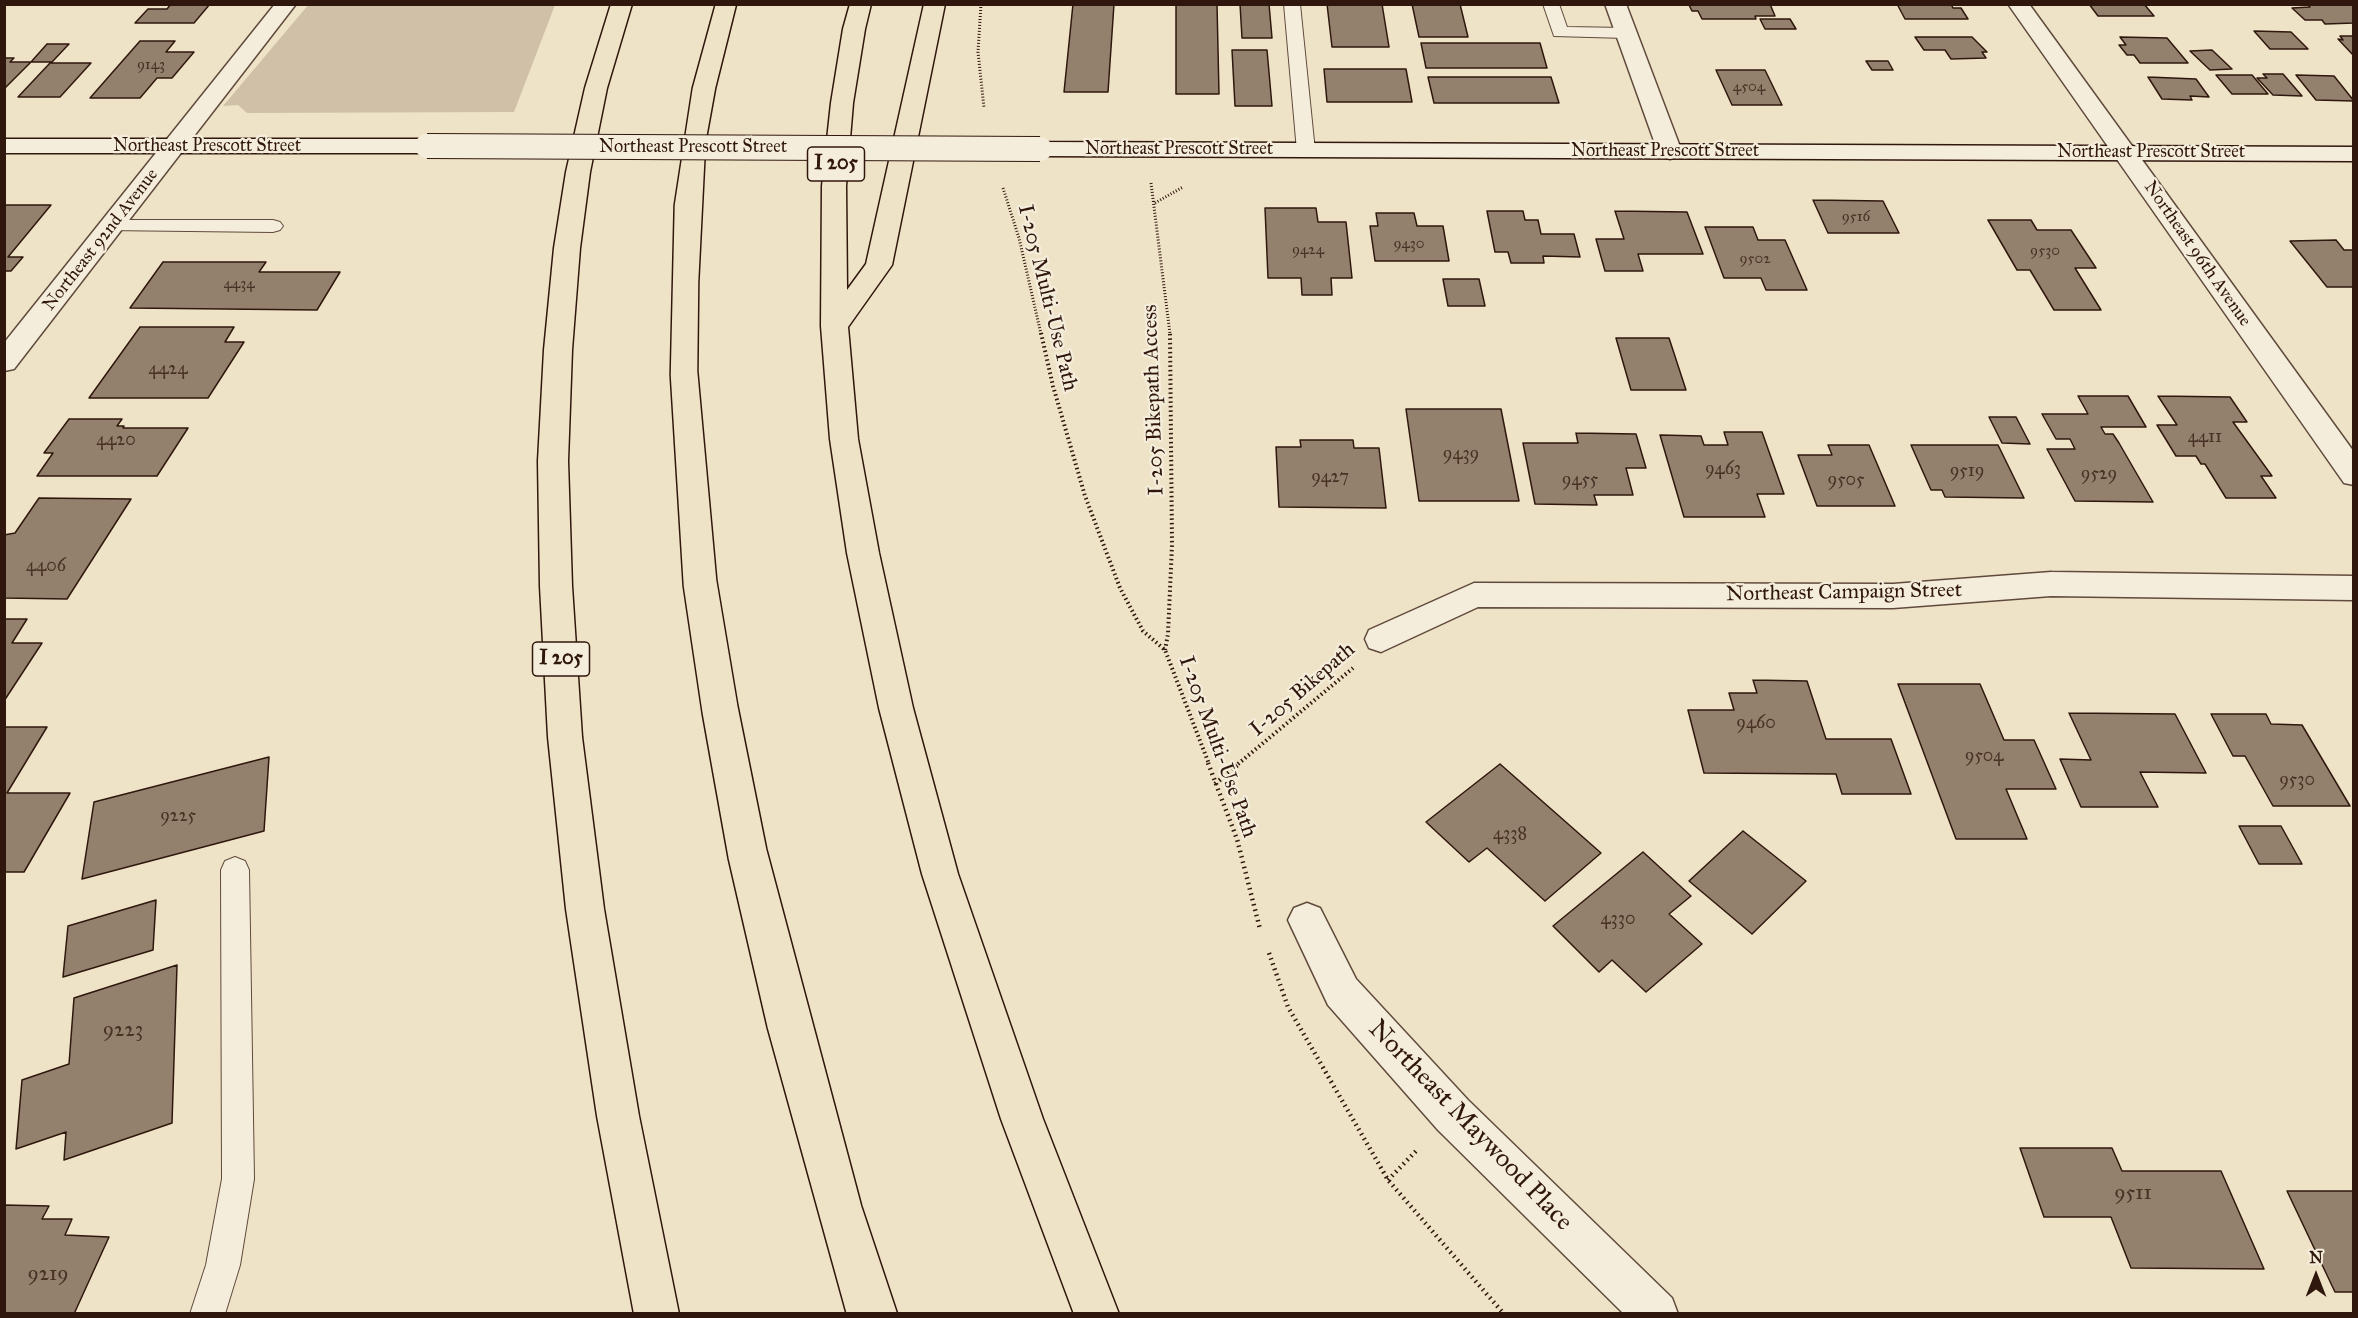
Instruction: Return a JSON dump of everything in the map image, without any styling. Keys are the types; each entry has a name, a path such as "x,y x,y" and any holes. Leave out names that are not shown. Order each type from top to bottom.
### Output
{"highway":[{"name":"I 205","path":"622,4 596,88 578,172 567,248 558,350 553,461 556,563 566,737 585,909 618,1116 657,1314"},
{"name":"I 205","path":"861,4 854,29 842,104 834,186 834,326 844,439 863,554 896,708 937,863 1022,1119 1096,1314"},
{"path":"834,326 879,265 935,4"}],"street":[{"name":"Northeast 92nd Avenue","path":"4,362 286,4"},
{"path":"1615,4 1670,152"},
{"name":"Northeast 96th Avenue","path":"2018,4 2354,474"},
{"name":"Northeast Prescott Street","path":"4,146 2354,154"},
{"name":"Northeast Campaign Street","path":"1381,639 1474,595 1893,596 2051,584 2354,588"},
{"name":"Northeast Maywood Place","path":"1307,920 1342,992 1453,1115 1656,1314"}],"lane":[{"path":"1292,4 1306,151"},
{"path":"1551,4 1560,32 1626,33"},
{"path":"112,226 273,226"},
{"path":"207,1314 223,1265 238,1179 235,870"}],"path":[{"path":"981,4 978,52 986,118"},
{"name":"I-205 Bikepath Access","path":"1143,150 1155,203 1170,339 1172,545 1168,634 1165,650"},
{"name":"I-205 Multi-Use Path","path":"1002,184 1019,238 1053,386 1085,496 1120,588 1143,631 1165,650 1237,839 1262,934"},
{"name":"I-205 Bikepath","path":"1215,784 1346,676 1381,639"},
{"path":"1266,944 1288,1007 1388,1180 1504,1314"}],"shaded area":[{"path":"309,4 555,5 514,112 247,113 238,105 223,106"}],"building":[{"path":"171,4 210,4 194,23 135,23 148,9 167,9"},
{"path":"1073,4 1114,4 1108,92 1064,92"},
{"path":"1176,4 1217,4 1219,94 1176,94"},
{"path":"1240,4 1269,4 1272,38 1242,38"},
{"path":"1327,4 1382,4 1389,47 1332,47"},
{"path":"1412,4 1460,4 1468,37 1419,37"},
{"path":"1770,4 1775,16 1755,16 1756,19 1702,19 1698,11 1692,11 1689,5"},
{"path":"1897,4 1951,4 1953,8 1961,8 1968,19 1905,19"},
{"path":"2089,4 2144,4 2154,16 2098,16"},
{"path":"2307,4 2354,4 2354,23 2325,24 2322,20 2305,20 2292,8 2310,7"},
{"path":"1760,19 1790,19 1796,29 1765,29"},
{"path":"2254,31 2291,32 2308,49 2270,49"},
{"path":"2340,36 2354,36 2354,56 2338,39 2343,40"},
{"path":"1915,37 1972,37 1987,52 1982,52 1986,58 1951,59 1945,50 1924,50"},
{"path":"2120,37 2167,38 2188,63 2140,63 2134,55 2127,55 2119,45 2126,45"},
{"path":"140,41 175,41 166,52 194,52 172,78 157,78 140,98 90,98"},
{"path":"1421,43 1540,43 1547,68 1426,68"},
{"path":"47,44 69,44 52,62 31,62"},
{"path":"1232,50 1267,50 1272,106 1235,106"},
{"path":"2212,50 2232,69 2210,70 2190,51"},
{"path":"4,58 14,58 10,62 31,62 4,89"},
{"path":"1866,61 1888,61 1893,70 1872,70"},
{"path":"50,63 91,63 60,97 18,97"},
{"path":"1324,69 1406,69 1412,102 1327,102"},
{"path":"1716,70 1765,70 1782,105 1732,105"},
{"path":"2263,74 2283,74 2302,96 2273,95 2257,78 2267,78"},
{"path":"2216,75 2252,75 2268,94 2232,94"},
{"path":"2296,75 2334,76 2354,101 2316,100"},
{"path":"1428,77 1551,77 1559,103 1434,103"},
{"path":"2148,77 2196,79 2209,97 2190,96 2192,100 2162,99"},
{"path":"1813,200 1883,201 1899,233 1828,233"},
{"path":"4,205 51,205 8,257 23,257 11,271 4,271"},
{"path":"1265,208 1316,208 1318,222 1346,222 1352,278 1331,278 1332,295 1302,295 1301,278 1268,278"},
{"path":"1487,211 1523,211 1525,220 1538,220 1541,234 1574,234 1580,257 1543,256 1544,263 1511,263 1508,252 1495,252"},
{"path":"1615,211 1687,212 1703,254 1638,254 1643,271 1605,271 1596,239 1624,239"},
{"path":"1376,213 1414,213 1417,226 1443,226 1449,261 1375,261 1370,226 1378,226"},
{"path":"1988,220 2031,220 2037,230 2071,230 2096,268 2075,268 2101,310 2054,310 2030,270 2017,270"},
{"path":"1705,227 1753,227 1758,240 1785,240 1807,290 1766,290 1761,278 1724,278"},
{"path":"2336,240 2344,250 2354,250 2354,287 2327,287 2290,241"},
{"path":"163,262 266,262 259,272 340,272 317,310 130,308"},
{"path":"1443,279 1479,279 1485,306 1448,306"},
{"path":"140,327 234,327 225,342 244,342 208,398 89,398"},
{"path":"1616,338 1669,338 1686,390 1631,390"},
{"path":"2078,396 2128,396 2146,427 2101,427 2105,434 2113,434 2153,502 2075,501 2047,449 2075,449 2070,439 2056,439 2042,414 2088,414"},
{"path":"2158,396 2230,397 2247,422 2233,422 2272,476 2261,476 2276,498 2226,498 2205,464 2201,464 2196,456 2176,456 2157,425 2177,425"},
{"path":"1406,409 1501,409 1519,501 1419,501"},
{"path":"1989,417 2016,417 2030,444 2002,443"},
{"path":"69,419 122,419 117,426 124,426 123,428 188,428 157,476 37,476 53,453 44,453"},
{"path":"1724,432 1762,432 1784,494 1757,494 1765,517 1684,517 1660,435 1701,436 1704,445 1728,445"},
{"path":"1576,433 1636,434 1646,468 1626,468 1633,495 1594,495 1597,505 1535,504 1523,443 1578,443"},
{"path":"1300,440 1353,440 1354,448 1379,448 1386,508 1279,507 1276,447 1301,447"},
{"path":"1828,445 1869,445 1895,506 1817,506 1798,455 1832,455"},
{"path":"1911,445 1998,445 2024,498 1945,497 1942,490 1931,490"},
{"path":"39,498 131,499 67,599 4,598 4,535 15,533"},
{"path":"4,619 27,619 12,643 42,643 4,701"},
{"path":"1753,680 1807,681 1826,739 1891,739 1911,794 1842,794 1836,774 1704,773 1688,710 1734,710 1729,693 1757,693"},
{"path":"1898,684 1980,684 2004,740 2034,740 2056,789 2006,789 2027,839 1956,839"},
{"path":"2069,713 2175,714 2206,773 2140,772 2158,807 2081,807 2060,759 2091,760"},
{"path":"2211,714 2266,714 2271,724 2302,725 2350,806 2273,806 2245,756 2233,756"},
{"path":"4,727 47,727 7,793 70,793 24,872 4,872"},
{"path":"269,757 264,831 82,879 94,802"},
{"path":"1500,764 1601,853 1545,901 1487,848 1469,862 1426,822"},
{"path":"2239,826 2281,826 2302,864 2259,864"},
{"path":"1743,831 1806,881 1752,934 1689,881"},
{"path":"1643,852 1691,896 1669,914 1702,944 1646,992 1612,960 1599,972 1553,926"},
{"path":"156,900 153,950 63,977 68,926"},
{"path":"177,965 172,1123 64,1160 66,1132 16,1149 22,1080 69,1064 74,998"},
{"path":"2020,1148 2112,1148 2122,1171 2221,1171 2264,1269 2131,1268 2111,1217 2044,1217"},
{"path":"2287,1191 2354,1191 2354,1292 2335,1292"},
{"path":"4,1205 49,1206 42,1219 72,1219 65,1235 109,1237 74,1314 4,1314"}],"tram line":[{"path":"715,4 692,88 674,205 670,375 683,586 702,714 728,859 767,1028 846,1314"},
{"path":"737,4 716,88 706,143 699,282 698,371 717,580 738,705 767,849 862,1206 898,1314"}]}
